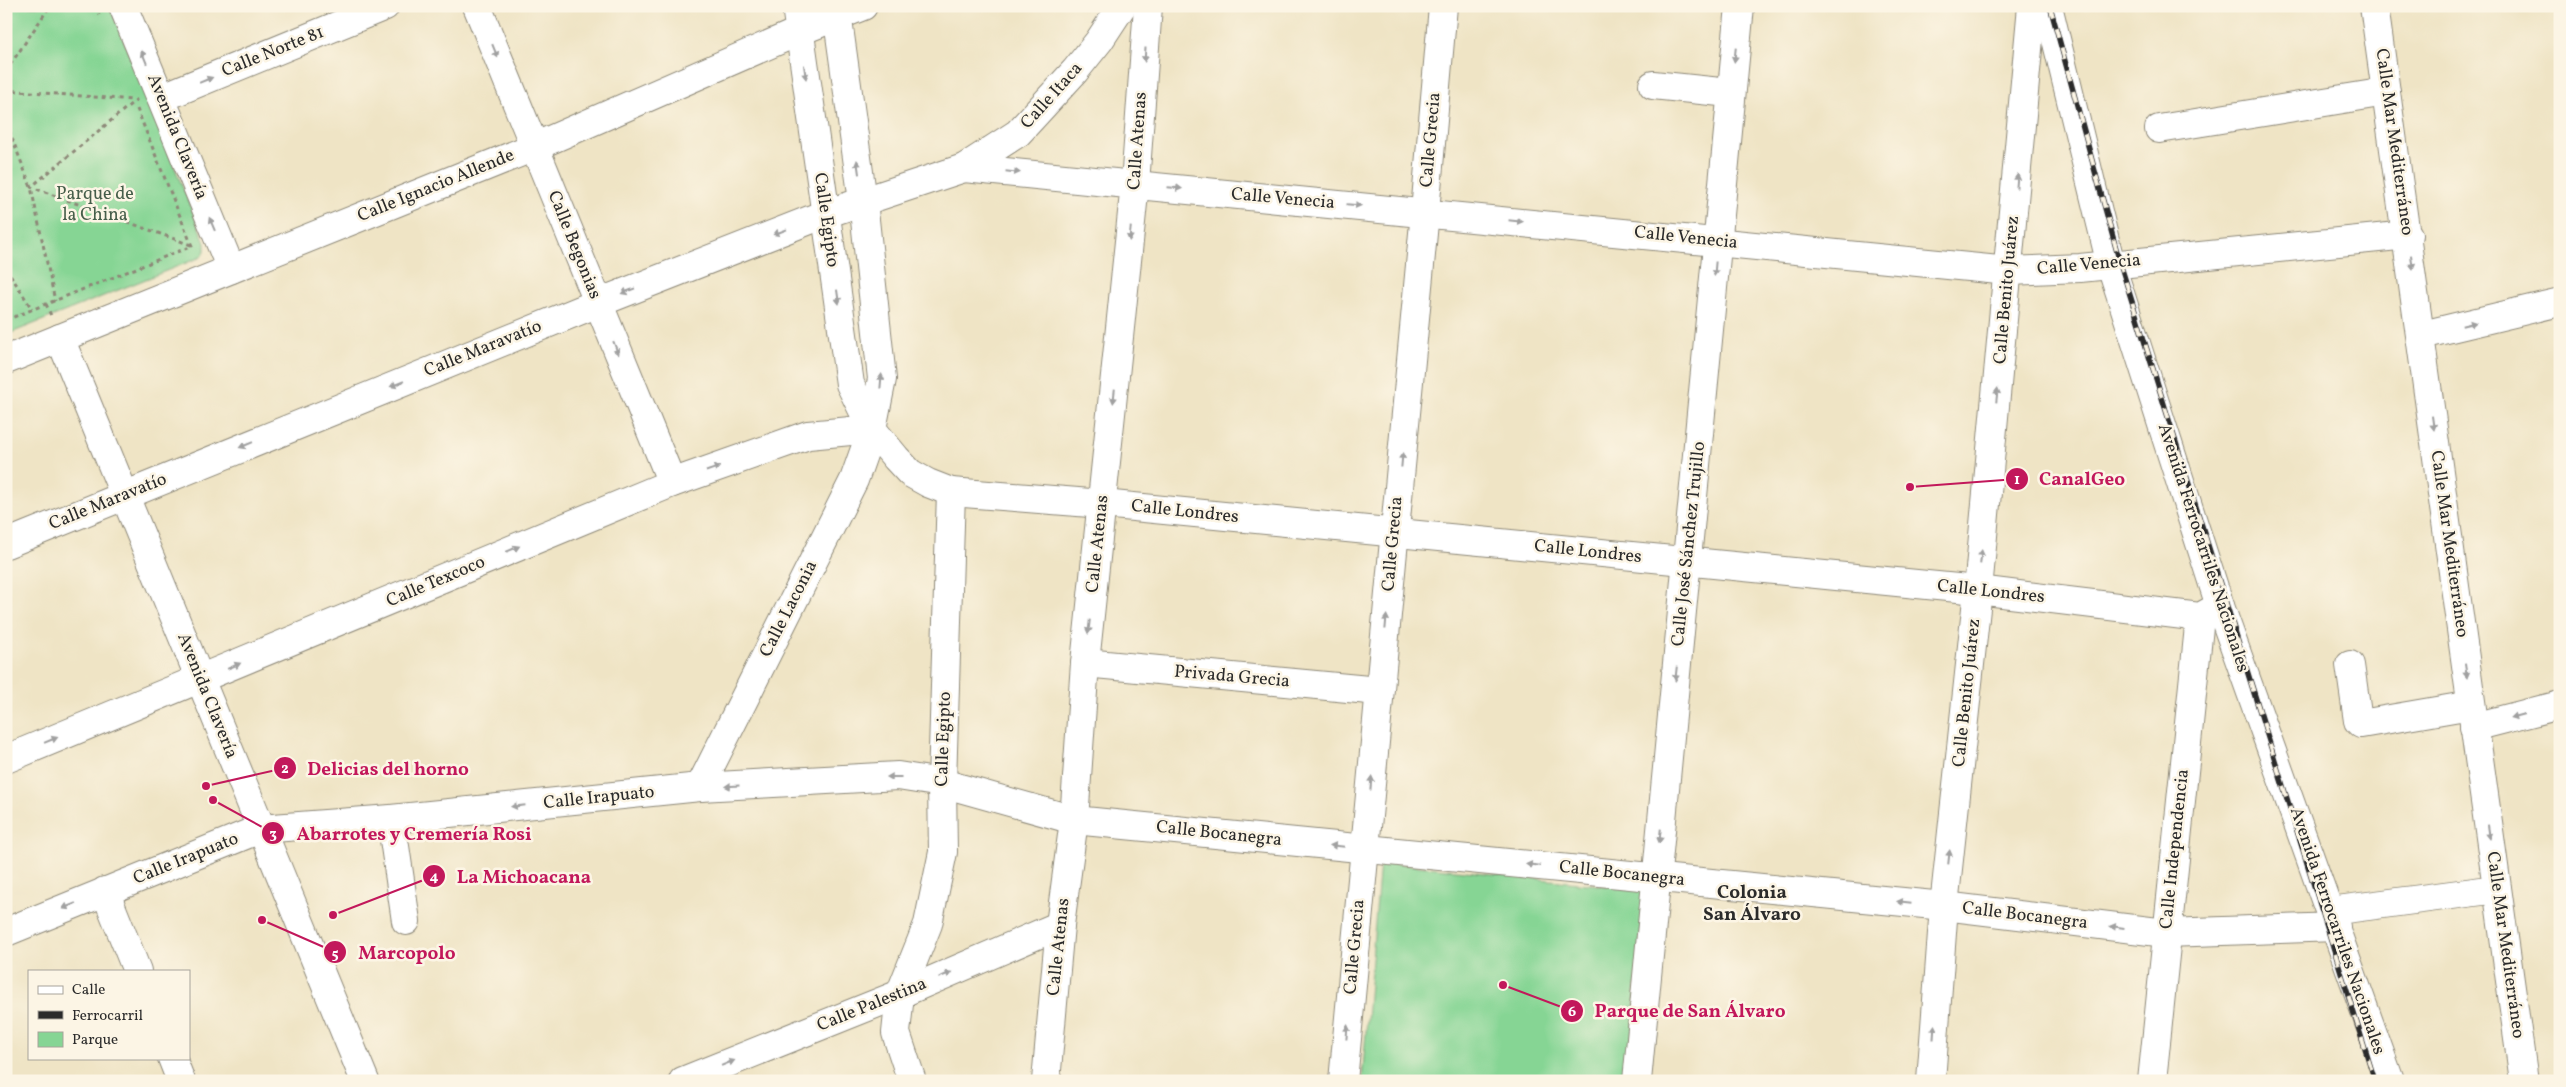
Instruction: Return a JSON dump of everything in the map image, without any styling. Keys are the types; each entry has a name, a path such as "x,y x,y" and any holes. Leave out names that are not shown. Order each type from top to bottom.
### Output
{"street":[{"name":"Calle Norte 81","path":"161,98 385,6"},
{"name":"Calle Begonias","path":"477,6 672,483"},
{"name":"Calle Ignacio Allende","path":"6,360 534,147 798,19 863,6"},
{"name":"Calle Itaca","path":"964,168 1018,133 1087,56 1122,6"},
{"name":"Calle Atenas","path":"1046,1081 1060,925 1074,820 1085,663 1135,184 1148,6"},
{"name":"Calle Grecia","path":"1343,1081 1425,212 1442,6"},
{"name":"Calle José Sánchez Trujillo","path":"1637,1081 1718,241 1730,93 1740,6"},
{"name":"Calle Benito Juárez","path":"1930,1081 1944,906 1978,590 2032,6"},
{"name":"Avenida Ferrocarriles Nacionales","path":"2048,6 2111,265 2210,612 2333,919 2390,1081"},
{"name":"Calle Mar Mediterráneo","path":"2374,6 2408,235 2472,716 2524,1081"},
{"path":"836,11 863,201 882,379 872,429"},
{"name":"Avenida Clavería","path":"113,15 161,98 231,269"},
{"name":"Calle Egipto","path":"798,19 850,384 872,429 910,472 928,483 952,492 942,783 943,852 928,924 900,994 896,1033 912,1081"},
{"path":"1653,85 1730,93"},
{"path":"2159,129 2386,92"},
{"name":"Calle Venecia","path":"964,168 2009,271 2111,265 2408,235"},
{"name":"Calle Maravatío","path":"6,544 598,303 825,214 964,168"},
{"path":"2422,336 2560,302"},
{"name":"Avenida Clavería","path":"60,338 365,1081"},
{"name":"Calle Texcoco","path":"6,759 201,680 672,483 808,435 872,429"},
{"name":"Calle Laconia","path":"700,787 854,480 872,429"},
{"name":"Calle Londres","path":"952,492 1103,504 2210,612"},
{"name":"Calle Independencia","path":"2152,1081 2166,933 2210,612"},
{"name":"Privada Grecia","path":"1085,663 1380,691"},
{"path":"2350,665 2358,721 2361,724 2472,716 2560,705"},
{"name":"Calle Irapuato","path":"6,932 260,829 391,819 700,787 898,776 942,783"},
{"name":"Calle Bocanegra","path":"942,783 1074,820 1944,906 2166,933 2333,919 2497,889"},
{"path":"391,819 406,922"},
{"path":"105,891 137,970"},
{"name":"Calle Palestina","path":"683,1081 900,994 1060,925"},
{"path":"173,1060 181,1081"}],"path":[{"path":"6,71 50,6"},
{"path":"96,6 113,15"},
{"path":"6,90 134,100"},
{"path":"130,91 192,246"},
{"path":"31,187 134,100"},
{"path":"6,122 31,187 55,301"},
{"path":"31,187 192,246"},
{"path":"6,320 192,246"},
{"path":"6,268 32,309"}],"green space":[{"name":"Parque de la China","path":"6,6 110,6 205,243 205,251 201,257 6,335"},
{"path":"1380,862 1644,890 1628,1081 1362,1081"}],"railway":[{"path":"2050,6 2120,263 2375,1081"}],"place":[{"name":"CanalGeo","path":"1910,487"},
{"name":"Delicias del horno","path":"206,786"},
{"name":"Abarrotes y Cremería Rosi","path":"213,800"},
{"name":"La Michoacana","path":"333,915"},
{"name":"Marcopolo","path":"262,920"},
{"name":"Parque de San Álvaro","path":"1503,985"}],"district":[{"name":"Colonia San Álvaro","path":"1752,904"}]}
